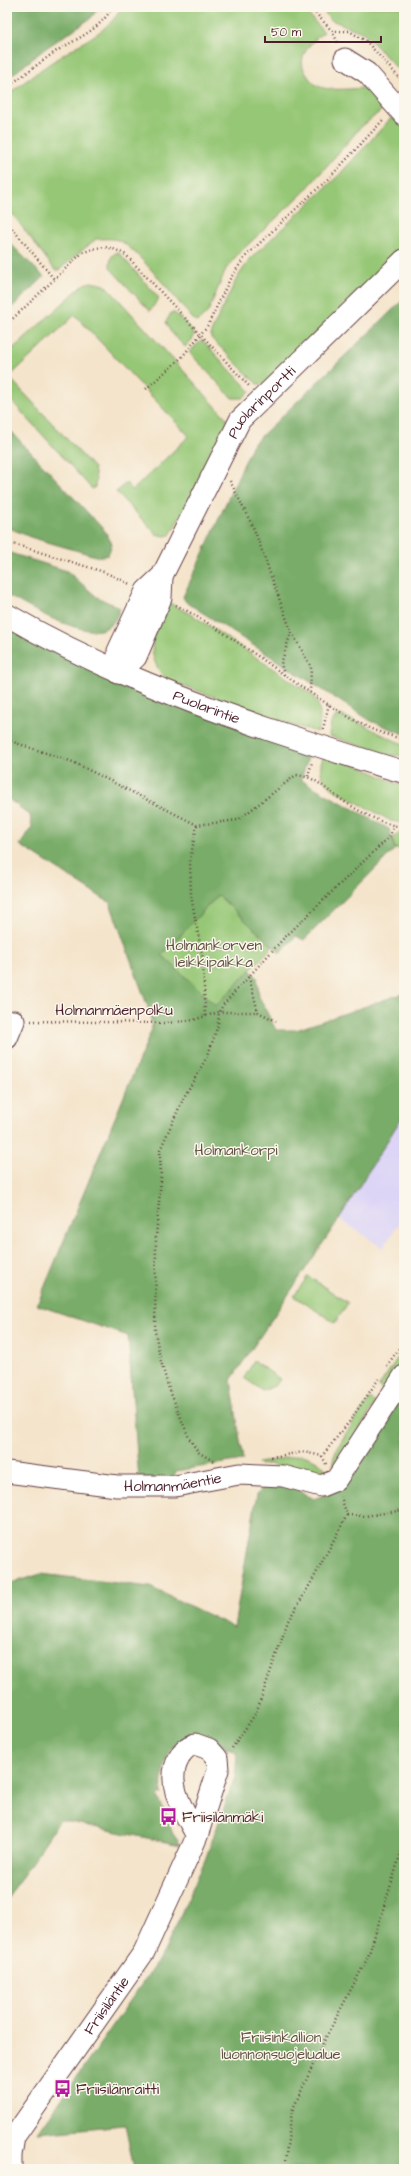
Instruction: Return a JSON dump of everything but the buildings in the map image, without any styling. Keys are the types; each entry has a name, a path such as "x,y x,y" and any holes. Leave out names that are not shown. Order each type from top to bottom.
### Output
{"main road":[{"name":"Puolarintie","path":"10,618 119,673 217,711 359,760 404,772"}],"street":[{"path":"346,59 367,73 400,110"},
{"name":"Puolarinportti","path":"119,673 136,657 161,598 162,576 240,420 404,260"},
{"name":"Holmanmäentie","path":"7,1472 117,1486 174,1486 239,1474 283,1476 321,1486 336,1480 404,1376"},
{"name":"Friisiläntie","path":"11,2169 11,2137 144,1952 197,1836"}],"path":[{"path":"7,87 66,45 90,32 106,18 113,7"},
{"path":"310,7 332,31 346,59"},
{"path":"332,31 349,31 366,41 404,83"},
{"path":"146,389 182,357 201,335 215,312 236,267 245,257 400,110"},
{"path":"7,222 54,279"},
{"path":"7,324 82,253 97,247 111,247 126,255 261,399"},
{"path":"227,487 233,474"},
{"path":"230,480 254,529 291,631 311,667 310,693"},
{"path":"285,675 281,664 291,631"},
{"path":"322,734 329,704 371,729 404,740"},
{"path":"7,740 72,762 197,825 238,820 280,789 290,778 296,775 308,776 317,780 336,796 394,826 404,827"},
{"path":"308,776 313,759"},
{"path":"197,825 190,860 191,896 203,960 206,1017"},
{"path":"217,1463 198,1452 181,1420 168,1386 160,1358 155,1323 156,1237 161,1179 160,1150 183,1099 208,1055 218,1025 219,1012 223,1005 283,939 389,837 394,826"},
{"path":"249,977 249,984 258,1012"},
{"path":"219,1012 258,1012 276,1021"},
{"name":"Holmanmäenpolku","path":"10,1029 168,1023 206,1017 219,1012"},
{"path":"232,1748 256,1714 288,1621 312,1581 347,1515 365,1516 404,1510"},
{"path":"284,2169 292,2111 324,2041 368,1957 404,1843"}],"shaded area":[{"path":"404,1114 404,1215 383,1248 339,1219"}],"green space":[{"path":"7,7 99,7 91,18 46,48 7,79"},
{"path":"122,7 302,7 324,32 309,46 303,57 303,69 312,81 318,86 329,89 368,88 388,105 360,128 303,193 237,255 226,269 208,312 198,322 193,319 146,263 126,244 118,240 96,239 59,270 55,270 7,207 7,95 48,64 103,29 110,23"},
{"path":"320,7 404,7 404,76 364,33 331,20"},
{"path":"392,117 404,123 404,247 264,384 257,384 211,338 211,332 237,278 250,259 339,175"},
{"path":"7,240 44,277 7,312"},
{"path":"118,252 159,298 150,311 110,268 111,258"},
{"path":"91,282 105,285 110,290 229,421 229,428 170,535 164,536 156,534 116,492 126,483 133,490 189,436 75,315 9,377 94,468 96,480 95,487 92,489 7,396 7,354 84,284"},
{"path":"404,299 404,734 371,721 186,602 183,597 253,444"},
{"path":"171,313 175,313 194,332 193,339 185,347 170,331 166,322"},
{"path":"202,340 250,391 243,398 232,398 189,352"},
{"path":"7,427 105,531 112,544 108,555 99,557 30,537 7,527"},
{"path":"7,552 67,571 97,597 120,608 116,618 109,626 100,630 88,630 73,627 28,607 7,595"},
{"path":"168,602 197,618 311,694 317,702 320,712 318,732 295,726 165,679 158,669 152,650 158,622"},
{"name":"Holmankorpi","path":"7,627 310,751 301,780 389,829 395,849 304,940 296,936 280,953 218,895 162,955 216,1006 250,970 257,977 259,997 276,1030 296,1030 404,993 404,1114 339,1219 231,1380 243,1460 176,1471 173,1479 139,1481 128,1336 37,1305 152,1029 150,1013 110,903 20,845 32,827 30,815 7,798"},
{"path":"337,715 350,719 404,744 404,756 389,755 329,736 331,723"},
{"path":"324,755 352,763 403,786 404,823 391,821 333,789 321,774 321,765"},
{"path":"404,830 404,848 395,849 392,838"},
{"name":"Holmankorven leikkipaikka","path":"218,895 273,946 216,1006 162,955"},
{"path":"308,1276 348,1303 335,1323 294,1296"},
{"path":"404,1348 404,1366 383,1391 379,1386"},
{"path":"254,1361 280,1379 276,1385 263,1391 244,1378"},
{"name":"Friisinkallion luonnonsuojelualue","path":"404,1394 404,2169 134,2169 125,2125 38,2133 164,1952 205,1860 235,1777 237,1754 204,1735 182,1739 176,1743 172,1749 163,1772 162,1794 158,1796 173,1834 181,1845 60,1820 7,1899 7,1584 41,1574 150,1587 234,1627 257,1494 270,1480 285,1483 314,1499 331,1492"},
{"path":"370,1399 376,1403 335,1467 333,1465 334,1458 341,1441"},
{"path":"301,1455 317,1461 328,1473 315,1479 269,1464 259,1465 258,1463"}],"place":[{"name":"Friisilänmäki","path":"169,1817"},
{"name":"Friisilänraitti","path":"63,2089"}]}
